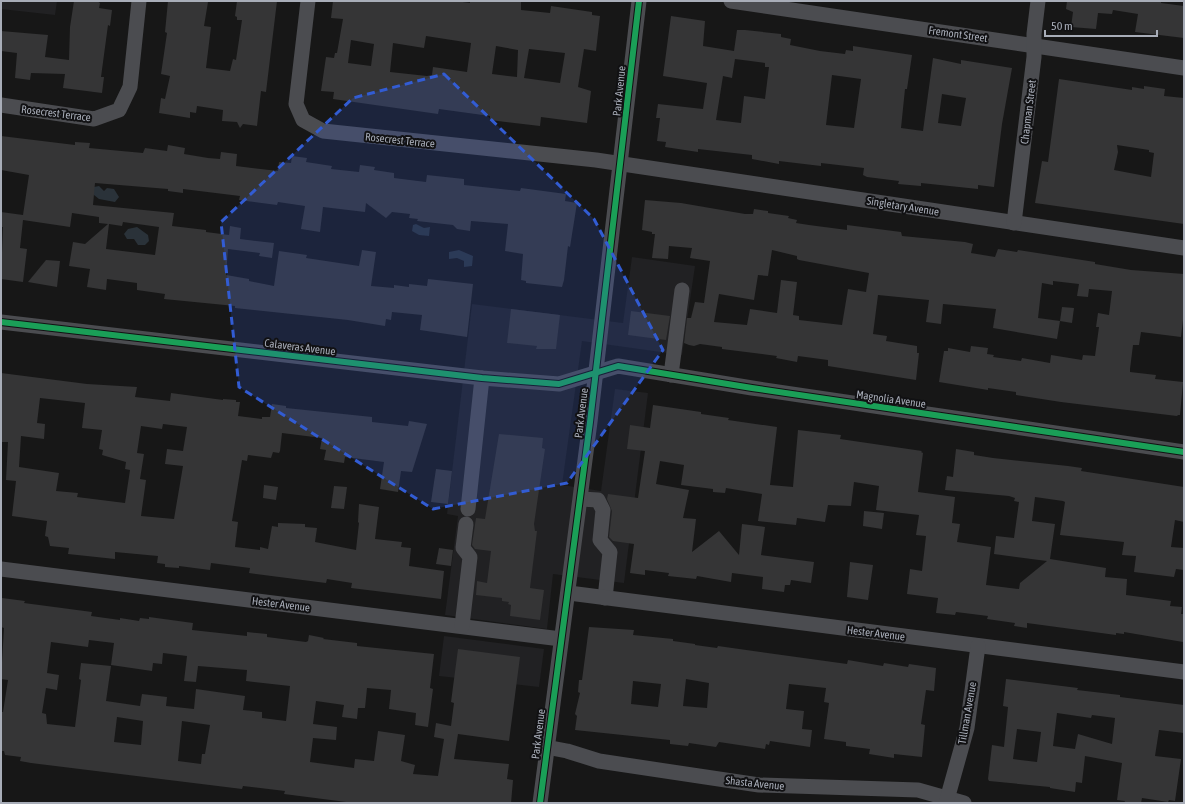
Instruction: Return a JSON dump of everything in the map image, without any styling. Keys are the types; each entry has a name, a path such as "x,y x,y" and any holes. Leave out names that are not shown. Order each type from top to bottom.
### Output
{"street":[{"name":"Rosecrest Terrace","path":"1,106 94,119 119,110 130,87 139,1"},
{"name":"Rosecrest Terrace","path":"308,1 296,104 303,120 323,132 621,164"},
{"name":"Park Avenue","path":"540,803 546,747 569,593 581,499 639,1"},
{"name":"Fremont Street","path":"731,1 1184,68"},
{"name":"Chapman Street","path":"1014,223 1034,57 1038,1"},
{"name":"Singletary Avenue","path":"621,164 1184,248"},
{"path":"671,374 682,290"},
{"name":"Calaveras Avenue","path":"1,322 482,378 559,384 596,373"},
{"name":"Magnolia Avenue","path":"596,373 615,365 760,389 1184,452"},
{"path":"468,509 482,378"},
{"path":"581,499 598,500 603,510 600,540 610,552 605,598"},
{"path":"462,626 470,557 463,548 466,524"},
{"name":"Hester Avenue","path":"1,569 561,639"},
{"name":"Hester Avenue","path":"569,593 1184,672"},
{"name":"Tillman Avenue","path":"947,800 967,728 978,646"},
{"name":"Shasta Avenue","path":"546,747 567,751 599,761 759,785 918,790 947,800 964,803"}],"highlighted area":[{"path":"444,74 594,219 663,350 567,483 433,509 239,387 221,222 353,98"}],"shaded area":[{"path":"1,1 57,1 55,15 1,9"},
{"path":"99,186 104,191 107,188 114,189 119,197 115,202 99,199 94,195 94,187"},
{"path":"416,224 424,228 430,227 429,236 419,235 412,231 413,225"},
{"path":"137,227 148,235 149,241 145,245 138,245 134,239 127,239 124,234 128,229"},
{"path":"459,250 473,256 472,266 464,267 464,261 457,258 449,259 449,252"},
{"path":"632,257 695,266 682,355 582,341 562,485 601,491 615,389 648,393 624,583 553,574 547,629 445,615 458,516 447,514 472,304 623,323"},
{"path":"444,636 544,649 539,687 439,676"}],"building":[{"path":"74,1 97,1 100,3 99,8 112,10 110,26 108,25 101,77 104,77 102,93 63,88 65,74 31,73 30,80 15,78 17,53 1,51 1,31 48,35 45,57 69,60 70,27"},
{"path":"168,1 208,2 204,26 211,27 206,68 230,71 233,59 236,60 242,20 237,20 237,17 235,16 237,1 277,1 266,92 261,91 257,126 243,124 240,128 237,122 222,121 223,110 197,106 196,113 190,112 190,118 159,113 161,98 165,99 170,76 161,74 167,33 165,32"},
{"path":"333,1 455,1 470,3 470,1 521,1 521,10 550,13 551,6 592,12 592,15 600,16 596,51 584,49 578,87 591,91 587,123 541,117 540,126 490,120 490,116 439,109 438,114 333,99 334,92 321,91 326,57 334,58 335,53 337,53 343,19 331,18","holes":["426,36 471,43 467,72 433,67 432,75 427,76 390,72 393,43 424,48","351,40 374,44 371,66 348,63","496,46 518,50 517,77 492,74","529,49 565,53 560,83 524,78"]},
{"path":"1067,1 1161,1 1161,3 1184,6 1184,38 1135,32 1138,14 1113,10 1112,14 1098,13 1096,29 1071,27 1073,12 1066,9"},
{"path":"671,16 705,21 703,46 734,51 737,30 745,30 781,34 781,37 791,39 790,45 820,51 845,54 846,50 853,51 853,46 912,55 907,89 905,89 901,128 923,131 933,58 961,64 961,60 1012,68 1002,124 994,187 978,185 978,189 921,183 921,186 898,184 899,181 867,177 863,175 864,168 821,163 821,166 779,161 779,164 752,159 752,155 698,149 698,152 665,147 666,142 657,141 660,118 656,118 658,104 703,109 707,83 663,76","holes":["735,59 765,63 765,67 769,67 765,99 744,96 741,123 716,120 723,76 732,78","832,75 861,79 854,128 826,125","942,94 966,98 961,126 938,123"]},
{"path":"1059,79 1132,90 1132,87 1144,89 1144,86 1165,89 1164,96 1184,98 1184,224 1035,203 1042,161 1048,162","holes":["1117,145 1149,150 1149,152 1154,153 1151,177 1114,170 1118,152"]},
{"path":"1,136 75,145 75,142 90,143 89,148 143,153 145,148 167,151 168,145 185,148 184,154 208,158 220,159 221,152 237,154 236,166 278,171 279,162 291,163 292,156 307,158 306,162 332,166 331,169 359,172 360,165 375,167 374,170 394,173 394,178 426,182 427,175 464,179 464,185 520,191 521,188 566,194 565,201 577,203 570,247 568,246 562,287 526,283 526,281 521,280 523,254 505,251 508,224 471,221 470,231 457,229 453,225 417,221 418,219 409,218 410,214 392,212 386,218 366,203 365,212 323,207 320,232 301,229 305,206 278,202 277,205 239,200 240,196 183,189 183,193 168,191 168,189 95,183 93,205 174,213 172,226 206,230 206,232 229,235 230,226 241,228 240,239 274,243 272,258 259,256 260,253 228,249 226,275 249,279 249,281 274,286 279,251 307,255 306,258 359,266 362,250 376,252 371,286 394,288 394,285 409,287 409,284 427,286 428,279 473,284 467,337 420,330 422,315 392,312 391,320 386,319 385,326 348,320 235,308 235,306 164,299 165,294 137,290 137,283 107,279 106,290 87,287 90,269 69,266 73,242 85,244 108,224 99,223 99,217 72,213 70,227 23,220 20,248 27,249 23,282 1,279 3,227 1,227 1,212 23,215 29,175 1,170","holes":["123,222 159,227 155,255 106,249 109,224 122,226"]},
{"path":"645,200 681,203 745,214 753,214 754,209 789,216 788,218 797,220 796,223 847,230 847,225 901,232 902,236 965,242 973,244 971,253 995,257 998,249 1017,252 1018,250 1095,262 1095,264 1131,270 1184,274 1184,311 1181,337 1141,332 1139,345 1133,345 1130,369 1130,372 1156,375 1155,379 1183,382 1180,415 1177,416 1061,402 1016,395 1016,392 988,388 988,390 939,382 944,351 948,351 948,348 970,352 971,346 988,348 987,354 994,355 993,357 1021,361 1022,358 1050,363 1051,355 1082,360 1083,355 1095,356 1099,327 1096,327 1098,313 1109,315 1112,291 1089,289 1088,297 1077,296 1079,284 1053,281 1053,285 1042,283 1038,318 1060,321 1057,339 993,328 996,309 943,304 941,324 926,322 929,300 878,295 873,334 887,336 886,341 917,346 917,353 919,353 916,380 828,366 828,360 798,356 797,362 776,358 777,356 722,349 722,347 700,344 694,346 684,343 687,318 691,318 695,302 704,303 710,261 690,258 692,248 669,246 668,259 652,258 655,234 642,230","holes":["772,250 797,256 797,259 799,260 869,273 866,292 848,289 842,325 799,320 799,316 793,315 797,282 781,280 777,313 750,309 747,325 714,322 719,294 754,300 758,275 768,276"]},
{"path":"46,260 60,261 57,287 28,282"},
{"path":"1062,307 1074,308 1072,323 1060,321"},
{"path":"511,309 560,315 556,349 536,349 537,346 507,343"},
{"path":"631,311 670,316 666,340 628,335"},
{"path":"1,373 87,384 137,387 135,397 170,401 171,393 223,400 236,400 236,402 240,402 238,416 262,419 262,417 270,417 272,404 286,406 286,408 372,417 372,422 408,426 409,421 427,424 412,472 401,471 398,492 380,489 384,462 345,457 344,463 324,460 326,450 320,449 322,438 282,433 279,453 273,452 271,458 248,455 247,461 242,460 232,521 238,522 235,547 260,550 260,547 268,549 272,526 278,527 278,523 305,524 305,527 317,528 315,542 356,550 359,523 359,504 379,507 375,539 402,542 401,547 411,548 409,566 444,571 441,599 351,588 352,583 327,579 326,583 249,573 250,568 211,563 210,570 179,566 179,568 165,567 165,564 157,563 158,556 115,552 115,559 68,554 69,548 50,546 48,537 45,536 47,521 12,516 16,481 6,480 8,442 1,442","holes":["40,398 85,403 82,428 102,430 99,449 103,450 102,455 126,462 125,469 130,470 125,503 77,497 78,493 56,491 59,473 19,467 21,436 44,439 45,424 37,423","163,424 187,427 183,451 167,449 165,464 183,466 174,519 141,516 146,480 140,479 144,454 137,453 141,426 162,429"]},
{"path":"653,405 701,412 701,414 729,418 728,420 777,427 770,485 793,487 798,430 841,435 840,439 922,451 918,492 955,497 952,523 960,524 957,542 991,547 986,585 1019,589 1020,583 1047,561 994,554 996,536 1014,538 1019,502 1014,501 1015,498 1009,496 945,490 947,476 953,477 956,449 974,452 974,455 1082,468 1081,471 1184,487 1184,522 1175,520 1171,547 1184,548 1184,570 1176,569 1174,577 1134,572 1136,556 1122,555 1124,542 1060,535 1065,502 1063,501 1035,497 1032,521 1055,524 1050,559 1106,568 1105,577 1127,579 1126,595 1171,601 1170,606 1182,607 1181,614 1184,614 1183,642 1124,632 1124,634 1116,633 1116,635 1027,623 1027,628 1014,626 1015,623 987,619 988,616 956,612 955,615 936,613 938,598 907,594 910,569 922,571 926,536 916,535 919,515 876,510 879,486 854,482 851,506 828,505 825,522 797,518 796,525 758,521 762,494 726,488 725,493 713,492 713,489 681,485 684,465 660,461 656,484 689,490 683,518 696,519 692,552 719,531 739,555 742,524 765,527 761,555 814,562 811,583 791,580 790,585 785,585 784,592 762,589 763,577 732,573 731,582 697,576 696,579 668,576 669,573 645,570 645,575 630,573 634,544 613,541 609,537 612,511 607,499 608,494 638,498 645,451 627,449 630,425 650,428"},
{"path":"499,434 543,438 542,448 545,449 534,524 535,531 537,531 530,588 544,590 540,620 510,616 511,605 508,604 509,602 502,601 502,598 476,595 477,581 487,583 491,551 475,549 472,545 476,518 485,519"},
{"path":"436,469 452,471 448,504 431,502"},
{"path":"264,485 278,487 276,500 263,498"},
{"path":"334,486 347,487 344,509 331,508"},
{"path":"864,511 884,513 882,529 863,526"},
{"path":"439,548 453,550 451,566 436,564"},
{"path":"850,562 873,565 868,600 847,597"},
{"path":"2,598 25,601 24,603 92,612 91,616 120,620 120,618 139,621 140,618 149,619 149,617 193,623 192,630 247,636 247,632 267,634 267,637 306,642 308,641 309,635 324,638 323,639 357,643 357,646 434,654 430,688 433,689 428,727 415,725 416,713 389,709 391,690 367,688 365,708 358,708 357,719 342,717 344,705 316,701 313,724 337,727 336,740 313,738 310,762 354,768 355,759 374,761 378,731 405,735 401,761 415,765 413,774 438,776 444,739 434,737 436,723 451,726 454,703 451,702 458,649 520,657 509,741 458,734 454,759 509,764 507,779 513,780 511,803 354,803 284,794 285,791 243,786 242,789 20,761 21,757 5,755 4,751 1,751 1,712 3,712 8,680 1,679 4,628 1,627","holes":["89,640 114,643 111,665 152,671 153,663 162,664 163,653 187,656 184,681 196,682 198,666 247,670 246,681 290,686 286,721 262,718 262,712 243,710 245,696 196,689 194,709 166,706 167,697 142,694 140,706 106,701 111,666 81,663 79,679 81,680 75,727 47,724 46,714 42,713 46,688 57,690 59,675 47,673 51,642 88,647","117,717 143,721 141,745 114,742","182,721 210,725 205,754 202,754 201,764 178,761"]},
{"path":"589,627 634,630 633,635 673,639 673,641 695,645 717,648 718,646 847,664 848,660 883,666 884,663 908,667 909,664 936,668 934,691 926,690 921,724 925,725 922,757 894,754 894,758 869,754 870,749 846,746 846,742 824,739 829,703 824,702 826,688 789,684 786,709 804,711 802,729 812,730 810,747 770,741 769,745 766,744 765,749 719,742 716,747 689,743 688,746 670,744 670,740 575,730 577,716 575,714 580,693 578,692 579,680 582,680","holes":["686,679 709,683 707,708 683,706","633,681 661,684 658,707 631,704"]},
{"path":"1006,679 1078,688 1077,690 1184,705 1184,733 1159,730 1155,756 1181,759 1175,801 1169,800 1168,802 1142,798 1141,803 1124,803 1125,801 1117,800 1122,763 1085,756 1082,783 1076,782 1075,792 1050,787 989,781 992,745 1004,747 1008,707 1003,706","holes":["1057,713 1091,718 1092,715 1115,718 1112,744 1078,734 1075,749 1053,746","1017,729 1041,732 1037,762 1013,759"]}],"cycle path":[{"path":"540,803 590,422 639,1"},
{"path":"1,322 482,378 559,384 618,366 752,388 1184,452"}]}
